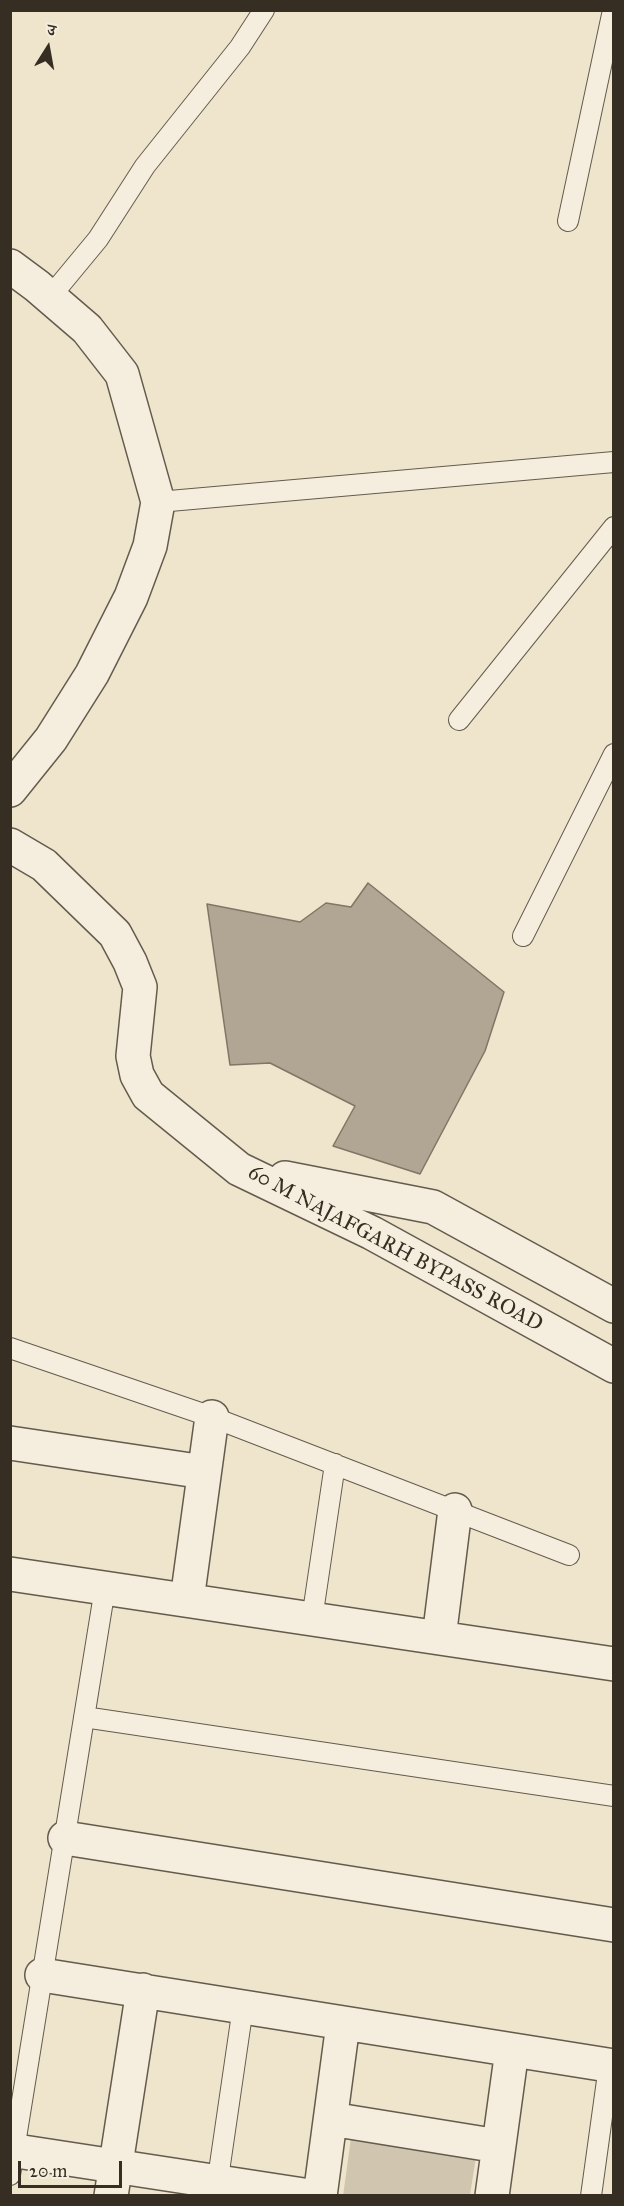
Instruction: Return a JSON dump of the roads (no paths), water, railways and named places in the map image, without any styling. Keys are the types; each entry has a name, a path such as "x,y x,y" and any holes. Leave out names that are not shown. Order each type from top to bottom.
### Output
{"street":[{"path":"10,266 87,329 122,374 158,502 150,546 131,597 97,664 51,739 10,790"},
{"path":"10,845 44,865 115,934 140,987 134,1056 137,1075 148,1095 239,1169"},
{"name":"60 M NAJAFGARH BYPASS ROAD","path":"239,1169 433,1207 614,1306"},
{"name":"60 M NAJAFGARH BYPASS ROAD","path":"239,1169 372,1233 614,1366"},
{"path":"187,1600 212,1417"},
{"path":"10,1443 204,1472"},
{"path":"439,1638 455,1510"},
{"path":"10,1574 614,1664"},
{"path":"65,1838 614,1925"},
{"path":"42,1975 611,2066"},
{"path":"114,2181 143,1990"},
{"path":"320,2196 343,2024"},
{"path":"492,2196 512,2050"},
{"path":"331,2120 498,2146"},
{"path":"12,2158 114,2181 309,2196"}],"lane":[{"path":"50,297 98,239 145,166 240,47 264,10"},
{"path":"568,221 611,41 613,10"},
{"path":"158,502 614,462"},
{"path":"459,720 614,527"},
{"path":"523,936 614,754"},
{"path":"10,1348 212,1417 569,1555"},
{"path":"312,1619 335,1464"},
{"path":"12,2158 105,1588"},
{"path":"84,1716 614,1796"},
{"path":"217,2188 243,2007"},
{"path":"591,2196 611,2066"}]}
